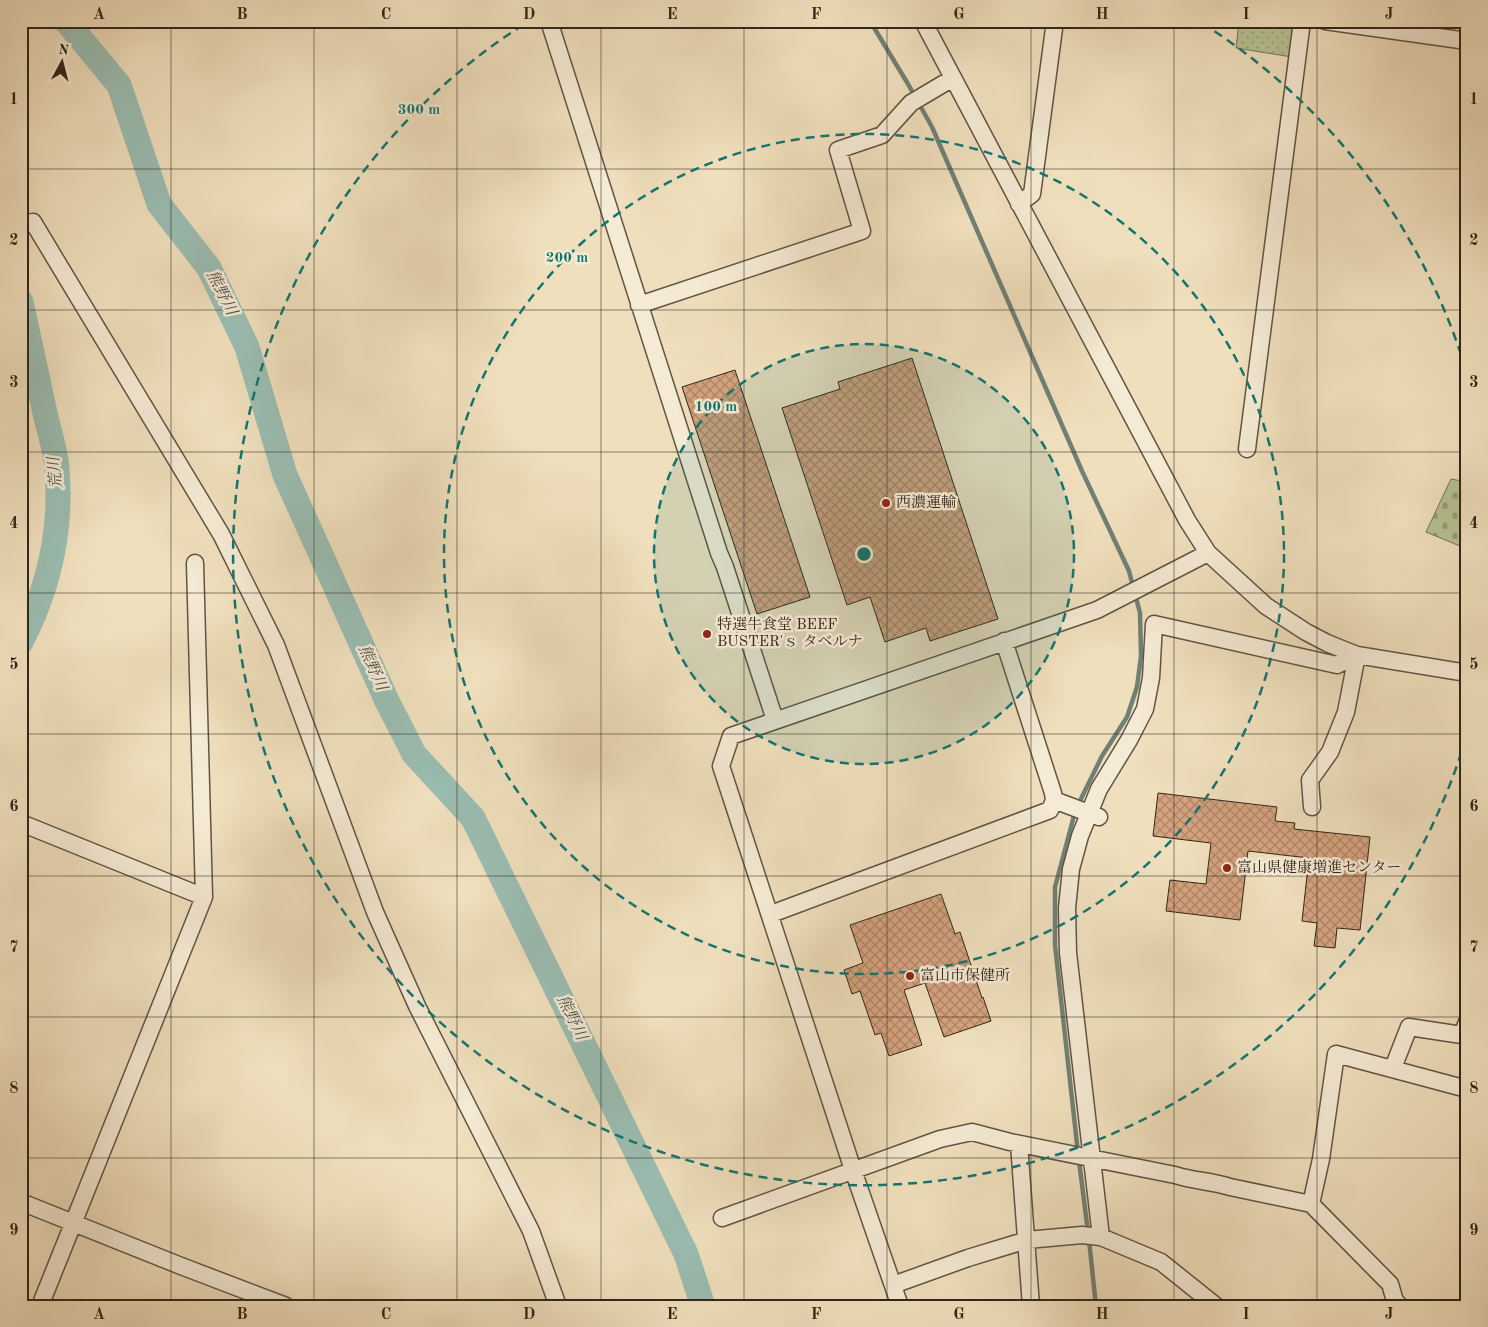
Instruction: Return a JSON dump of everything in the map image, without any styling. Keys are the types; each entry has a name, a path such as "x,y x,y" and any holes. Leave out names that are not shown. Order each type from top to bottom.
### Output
{"street":[{"path":"549,21 718,553 725,567 775,720"},
{"path":"923,21 1186,520 1208,553 1266,606 1327,643 1357,655 1467,673"},
{"path":"1019,204 1032,194 1055,21"},
{"path":"1247,449 1302,21"},
{"path":"1325,21 1467,41"},
{"path":"639,305 862,231 838,150 882,135 911,103 953,78"},
{"path":"21,224 33,222 221,534 276,644 379,921 417,1006 531,1231 558,1306"},
{"path":"900,1306 853,1170 771,914 721,766 731,736 1098,610 1208,553"},
{"path":"40,1306 204,897 195,563"},
{"path":"1101,1237 1068,953 1067,908 1071,869 1080,836 1094,815 1099,790 1145,709 1152,678 1154,624 1337,665 1357,655"},
{"path":"771,914 1050,810 1054,800 1053,793 1004,641"},
{"path":"1312,807 1310,780 1330,752 1346,712 1357,655"},
{"path":"1054,800 1094,815"},
{"path":"21,823 204,897"},
{"path":"1392,1068 1409,1028 1462,1035 1467,1022"},
{"path":"1311,1204 1321,1159 1336,1054 1467,1089"},
{"path":"722,1218 940,1139 972,1132 1019,1144 1188,1179 1218,1183 1311,1204 1390,1284 1395,1301 1400,1306"},
{"path":"1019,1144 1031,1306"},
{"path":"21,1202 286,1306"},
{"path":"892,1285 968,1258 1027,1240 1082,1235 1101,1237 1160,1262 1216,1306"},
{"path":"549,1306 551,1286"}],"green space":[{"path":"1239,21 1269,21 1297,25 1292,57 1236,48"},
{"path":"1451,479 1467,482 1467,549 1426,532"}],"building":[{"name":"西濃運輸","path":"912,358 998,619 930,641 926,628 885,642 870,597 847,605 782,408 840,389 838,382"},
{"path":"735,370 810,597 757,614 682,387"},
{"name":"富山県健康増進センター","path":"1158,793 1277,807 1275,821 1295,823 1294,829 1370,837 1360,930 1337,928 1335,948 1314,946 1317,923 1302,921 1309,858 1248,851 1240,920 1166,911 1170,880 1206,884 1211,843 1153,836"},
{"name":"富山市保健所","path":"941,894 955,934 960,932 991,1021 944,1037 925,983 904,990 922,1045 889,1056 881,1033 875,1035 860,991 852,994 844,970 863,963 850,925"}],"waterway":[{"name":"熊野川","path":"66,21 119,85 159,204 209,268 247,347 285,475 387,701 414,754 473,818 686,1254 703,1306"},
{"path":"870,21 932,127 1082,471 1129,571 1140,613 1141,656 1137,687 1127,717 1102,756 1078,805"},
{"name":"荒川","path":"21,302 55,455 58,492 55,536 46,580 31,622 21,642"},
{"path":"1075,812 1055,887 1055,945 1078,1153"},
{"path":"1079,1161 1088,1232"},
{"path":"1089,1240 1096,1306"}],"place":[{"name":"西濃運輸","path":"886,503"},
{"name":"特選牛食堂 BEEF BUSTER'ｓ タベルナ","path":"707,634"},
{"name":"富山県健康増進センター","path":"1227,868"},
{"name":"富山市保健所","path":"910,976"}]}
